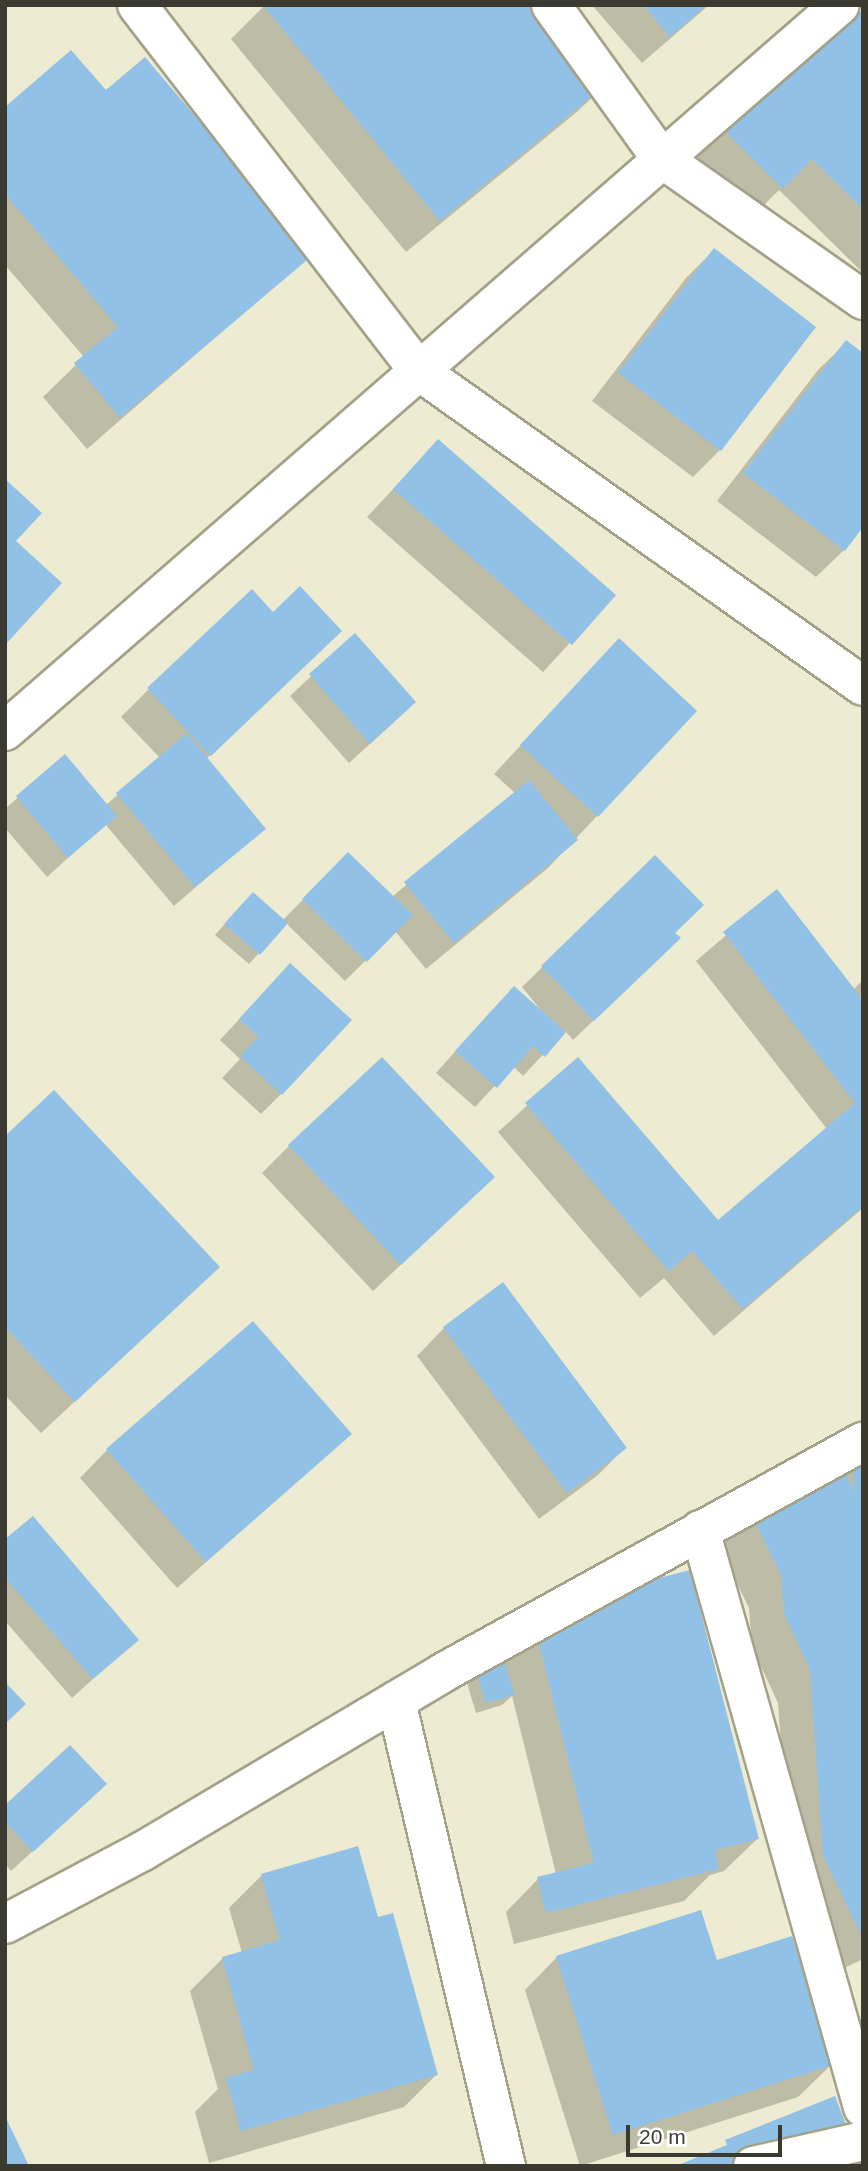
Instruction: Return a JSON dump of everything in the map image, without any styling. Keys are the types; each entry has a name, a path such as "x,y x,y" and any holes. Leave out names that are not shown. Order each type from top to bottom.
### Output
{"street":[{"path":"137,5 418,372 863,686"},
{"path":"551,5 661,158 863,300"},
{"path":"5,731 840,5"},
{"path":"5,1924 143,1851 396,1700 699,1530 863,1442"},
{"path":"699,1530 863,2107"},
{"path":"396,1700 506,2166"},
{"path":"753,2166 863,2141"}],"building":[{"path":"263,5 553,5 613,79 440,221"},
{"path":"643,5 707,5 670,37"},
{"path":"863,9 863,209 812,159 783,189 720,126 823,21 836,35"},
{"path":"71,50 106,90 145,57 313,255 120,418 74,363 118,327 5,194 5,107"},
{"path":"714,248 816,327 721,451 618,373"},
{"path":"846,340 863,353 863,527 845,551 743,473"},
{"path":"438,439 616,595 572,645 393,489"},
{"path":"5,479 42,513 16,541 62,583 5,645"},
{"path":"300,586 342,631 211,756 147,688 252,589 273,612"},
{"path":"355,633 416,702 370,744 309,674"},
{"path":"619,638 697,711 598,817 520,745"},
{"path":"187,733 266,829 195,887 116,793"},
{"path":"65,754 117,816 68,858 16,796"},
{"path":"529,780 578,840 454,943 404,882"},
{"path":"348,852 413,915 367,962 302,899"},
{"path":"655,855 704,905 675,933 681,938 594,1021 541,966"},
{"path":"777,889 863,1000 863,1206 743,1309 692,1251 669,1271 525,1103 578,1057 718,1220 855,1103 723,932"},
{"path":"253,892 288,923 260,955 224,924"},
{"path":"290,963 352,1020 282,1095 240,1056 259,1037 239,1019"},
{"path":"514,986 566,1032 545,1057 533,1046 497,1088 455,1051"},
{"path":"382,1057 495,1177 401,1265 288,1145"},
{"path":"54,1090 220,1267 75,1402 5,1327 5,1136"},
{"path":"503,1282 627,1448 567,1493 443,1327"},
{"path":"253,1321 352,1434 206,1562 106,1449"},
{"path":"863,1444 863,1939 823,1855 810,1669 784,1614 781,1575 751,1514 833,1447 855,1492 851,1450"},
{"path":"33,1516 139,1640 93,1679 5,1578 5,1539"},
{"path":"690,1570 759,1839 715,1850 719,1869 546,1913 537,1877 594,1863 531,1611"},
{"path":"501,1652 515,1695 486,1703 473,1661"},
{"path":"5,1682 26,1704 5,1724"},
{"path":"70,1745 107,1784 33,1852 5,1822 5,1805"},
{"path":"358,1846 378,1917 393,1913 438,2075 241,2131 226,2078 254,2070 222,1957 280,1940 261,1874"},
{"path":"701,1910 717,1960 792,1936 833,2065 613,2135 556,1956"},
{"path":"835,2096 862,2166 676,2166 727,2145 725,2140"},
{"path":"5,2116 29,2166 5,2166"}]}
